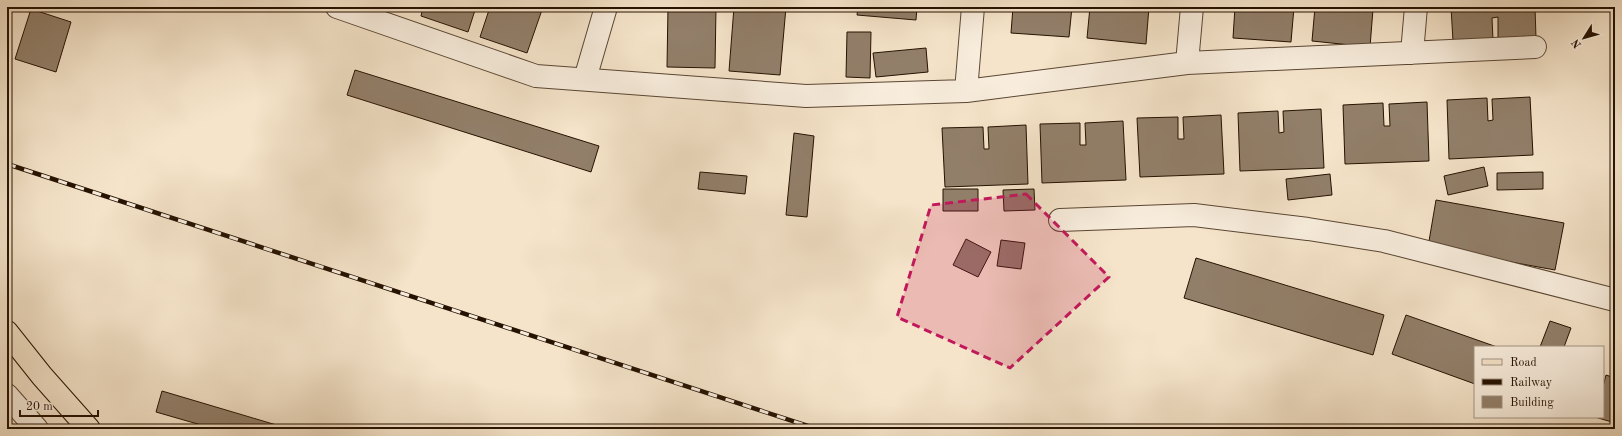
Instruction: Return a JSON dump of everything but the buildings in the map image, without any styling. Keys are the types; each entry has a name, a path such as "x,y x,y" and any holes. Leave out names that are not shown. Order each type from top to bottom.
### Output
{"main road":[{"path":"7,332 42,376 89,429"}],"street":[{"path":"337,7 536,76 806,96 966,91 1187,63 1535,47"},
{"path":"585,79 606,7"},
{"path":"966,91 972,7"},
{"path":"1187,63 1192,7"},
{"path":"1412,53 1416,7"},
{"path":"1060,220 1194,215 1308,229 1384,241 1614,296"},
{"path":"7,396 37,429"}],"highlighted area":[{"path":"1026,194 1109,277 1010,368 897,317 931,205"}],"railway":[{"path":"7,164 817,429"}]}
